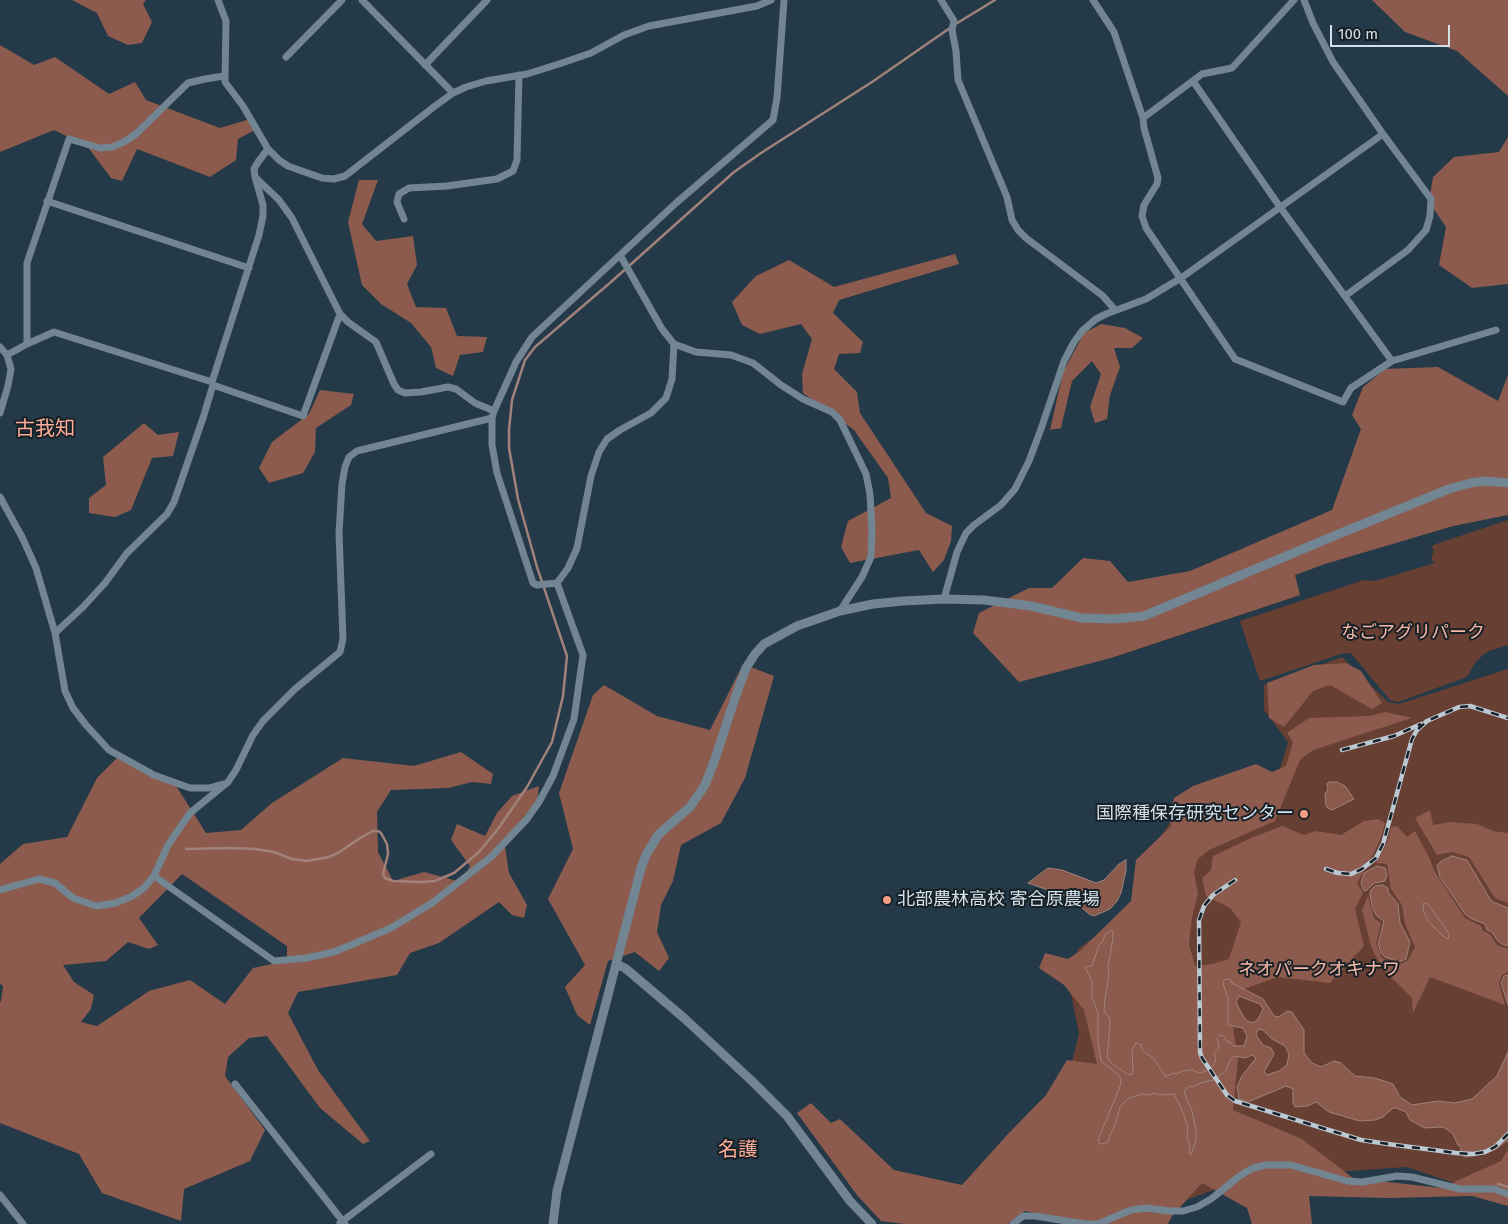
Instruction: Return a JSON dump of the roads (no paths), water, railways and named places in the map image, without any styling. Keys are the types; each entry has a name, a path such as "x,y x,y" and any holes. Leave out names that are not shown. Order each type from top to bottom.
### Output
{"street":[{"path":"218,0 226,21 225,82 243,106 268,149 288,166 322,178 334,179 345,176 399,133 453,94 466,87 486,81 520,75 591,53 624,35 649,26 757,6 771,0"},
{"path":"286,57 342,0"},
{"path":"362,0 453,94"},
{"path":"425,65 486,0"},
{"path":"674,344 672,379 666,398 651,413 607,439 600,452 591,476 577,548 568,568 557,583 537,585 533,583 497,473 492,445 493,415 516,362 532,337 676,203 773,120 777,98 784,0"},
{"path":"941,0 954,21 952,30 958,80 1007,197 1012,220 1026,238 1103,296 1115,310"},
{"path":"1093,0 1114,32 1143,118 1158,178 1157,184 1144,205 1142,216 1146,228 1235,359 1343,402 1351,388 1392,362 1496,330"},
{"path":"1143,118 1202,74 1232,68 1294,0"},
{"path":"1304,0 1312,23 1333,62 1431,199 1430,216 1426,230 1408,250 1345,296"},
{"path":"404,219 396,202 400,194 409,188 447,186 497,179 513,172 517,160 520,75"},
{"path":"27,344 27,263 69,139 100,148 112,147 136,134 188,83 205,78 224,76"},
{"path":"1193,81 1280,207 1392,362"},
{"path":"944,599 957,552 966,534 974,525 1010,496 1029,461 1064,361 1082,331 1096,319 1146,299 1181,278 1383,134"},
{"path":"55,632 83,607 105,583 127,553 166,514 174,502 249,268 263,216 262,197 254,169 268,149"},
{"path":"255,177 279,200 292,218 340,314 376,342 398,390 405,393 448,387 456,389 493,415"},
{"path":"48,201 249,268"},
{"path":"620,255 662,328 674,344 696,352 731,355 753,363 781,385 803,399 832,412 840,420 866,474 870,494 872,530 871,557 862,577 840,611"},
{"path":"7,355 54,332 212,383 303,416 340,314"},
{"path":"0,347 7,355 11,369 0,413"},
{"path":"0,890 39,879 55,883 73,898 96,906 116,903 144,888 154,876 168,846 190,813 228,782 262,721 295,689 340,652 343,639 339,533 342,484 349,457 357,451 493,415"},
{"path":"553,1224 557,1191 640,868 659,834 690,807 705,785 746,668 755,654 769,641 797,626 840,611 873,604 944,599 984,600 1017,604 1082,618 1114,619 1144,616 1449,489 1486,480 1508,483"},
{"path":"0,497 22,537 36,568 55,632 66,691 73,708 109,750 154,775 190,788 209,788 228,782"},
{"path":"154,876 274,961 306,958 334,952 391,928 432,903 491,857 527,819 553,776 574,719 583,654 573,632 557,583"},
{"path":"616,964 625,968 684,1018 780,1110 811,1147 850,1201 872,1224"},
{"path":"236,1084 343,1223 431,1154"},
{"path":"1013,1224 1023,1216 1035,1216 1086,1224 1098,1224 1131,1210 1146,1208 1183,1211 1197,1208 1240,1175 1266,1164 1291,1165 1347,1181 1362,1182 1397,1176 1412,1177 1460,1189 1494,1189 1508,1194"},
{"path":"0,1195 23,1224"}],"waterway":[{"path":"954,25 995,0"},
{"path":"186,849 256,849 307,861 329,857 373,831 378,831 387,844 388,854 383,874 385,878 393,881 421,882 435,881 454,873 479,852 498,829 527,787 552,742 563,696 567,656 537,567 518,499 509,448 512,400 525,360 535,347 734,172 872,82 950,28"},
{"path":"1498,1184 1508,1187"}],"railway":[{"path":"1326,869 1338,873 1351,874 1362,869 1376,858 1383,844 1412,739 1417,730 1427,721 1459,707 1470,706 1508,718"},
{"path":"1342,750 1394,736 1421,724"},
{"path":"1235,880 1213,895 1204,906 1199,920 1200,1052 1227,1095 1235,1101 1361,1140 1388,1144 1473,1154 1485,1152 1495,1147 1508,1134"}],"place":[{"name":"国際種保存研究センター","path":"1304,814"},
{"name":"北部農林高校 寄合原農場","path":"887,900"}],"district":[{"name":"古我知","path":"45,429"},
{"name":"名護","path":"738,1150"}],"park label":[{"name":"なごアグリパーク","path":"1413,633"},
{"name":"ネオパークオキナワ","path":"1319,970"}]}
